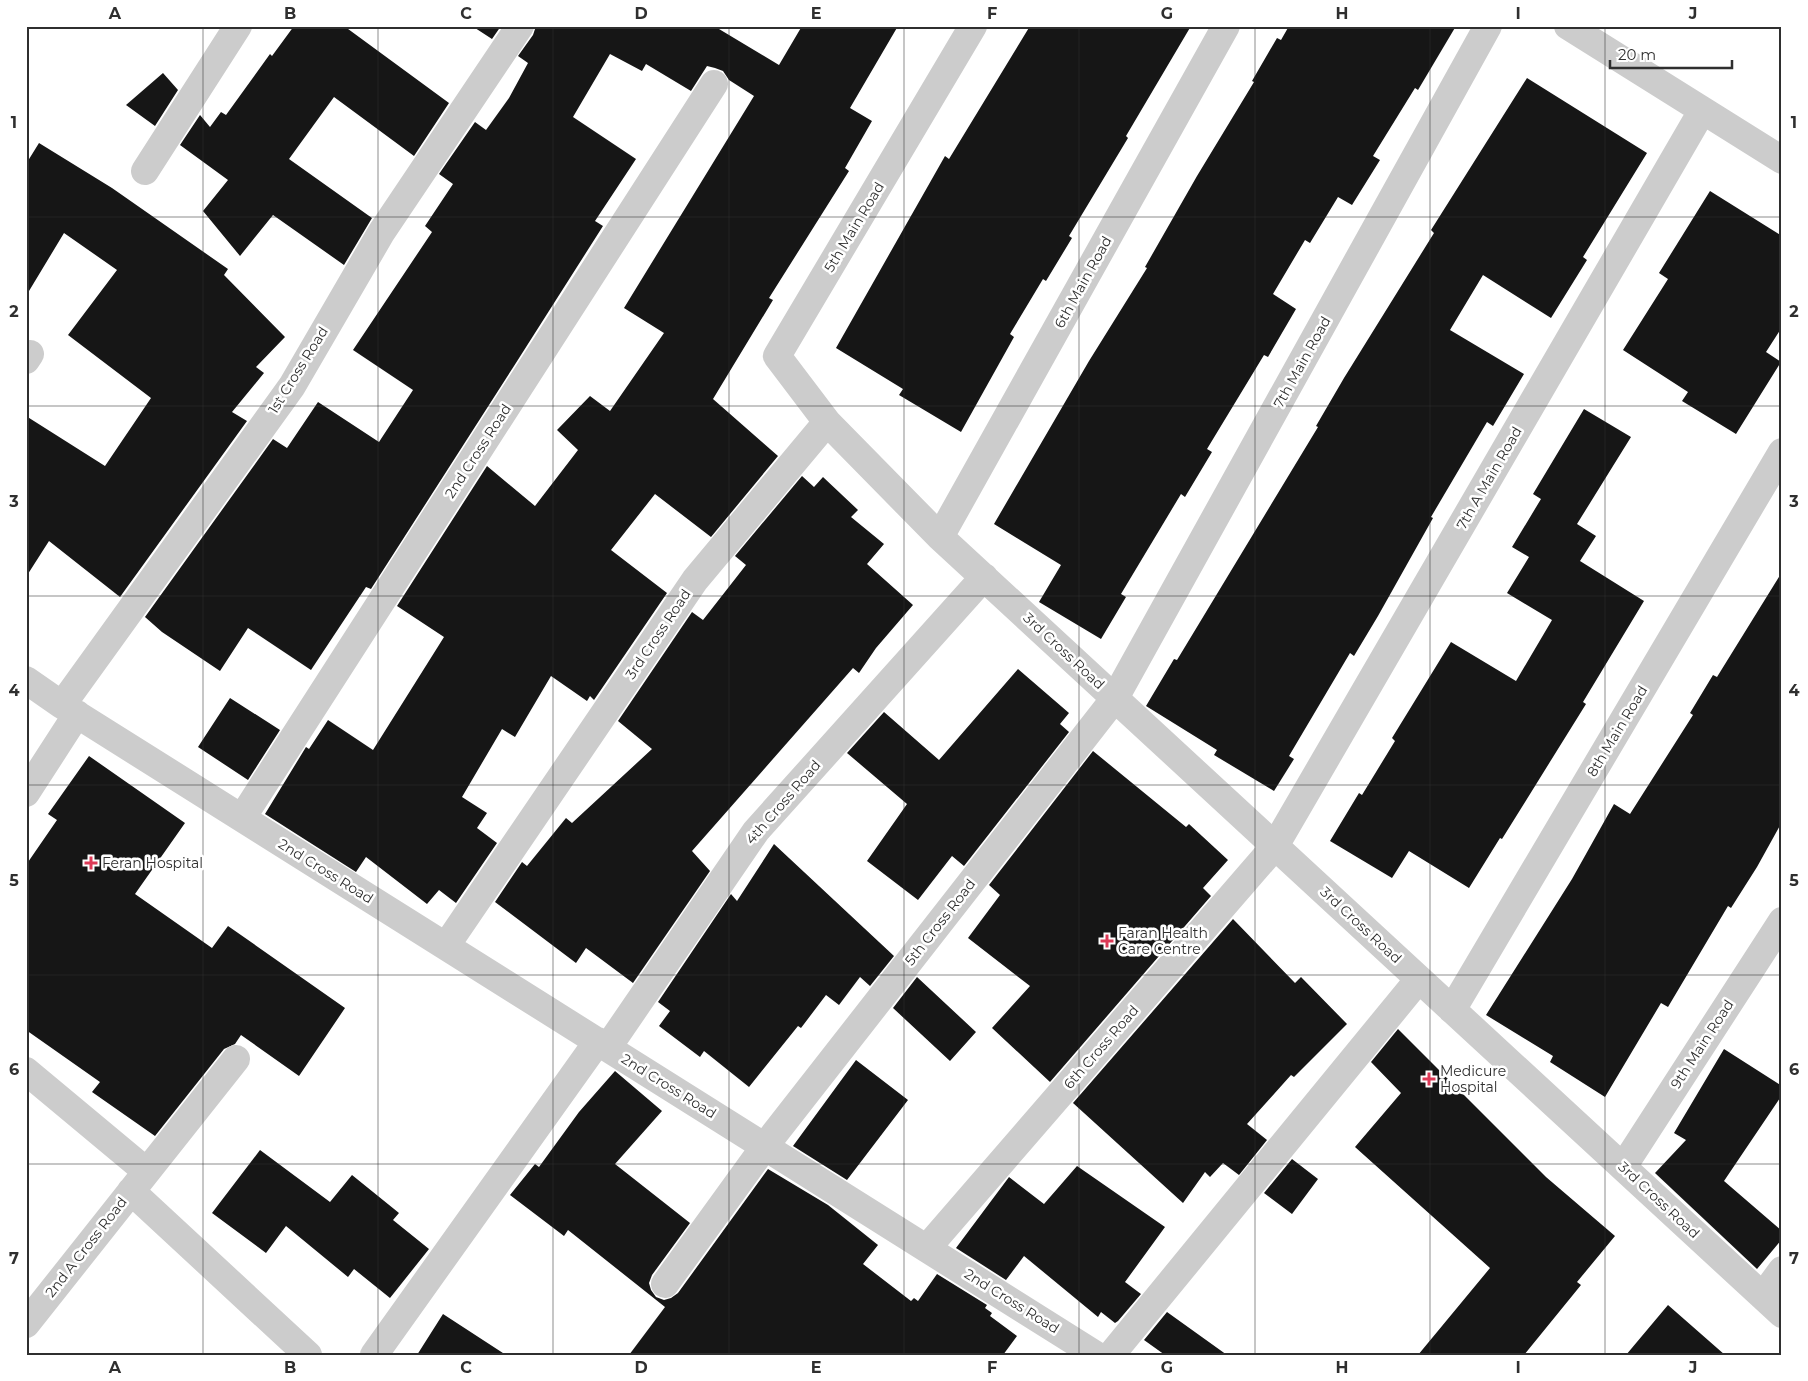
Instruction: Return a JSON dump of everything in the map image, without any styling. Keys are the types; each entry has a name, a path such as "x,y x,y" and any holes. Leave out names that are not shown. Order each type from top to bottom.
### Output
{"street":[{"path":"145,172 238,26"},
{"name":"1st Cross Road","path":"26,793 70,710 292,386 381,233 520,26"},
{"name":"5th Main Road","path":"827,422 778,356 973,26"},
{"name":"6th Main Road","path":"940,537 1226,26"},
{"name":"7th Main Road","path":"1115,698 1488,26"},
{"path":"1568,26 1782,160"},
{"name":"2nd Cross Road","path":"242,818 714,84"},
{"name":"7th A Main Road","path":"1275,846 1702,111"},
{"name":"3rd Cross Road","path":"446,946 695,580 827,422 940,537 1772,1305"},
{"name":"8th Main Road","path":"1452,1010 1782,452"},
{"name":"4th Cross Road","path":"374,1355 603,1044 756,831 984,577"},
{"name":"2nd Cross Road","path":"26,680 70,710 1096,1355"},
{"name":"5th Cross Road","path":"664,1284 765,1146 1115,698"},
{"name":"6th Cross Road","path":"927,1248 1275,846"},
{"name":"9th Main Road","path":"1623,1167 1782,921"},
{"path":"1111,1355 1419,979"},
{"name":"2nd A Cross Road","path":"26,1324 236,1059"},
{"path":"26,1071 138,1181 308,1355"},
{"path":"1772,1305 1782,1270"}],"building":[{"path":"294,26 344,26 449,103 414,156 334,97 289,159 372,218 344,265 273,215 240,256 203,211 228,180 180,145 200,115 210,127 221,112 226,115 270,54 272,56"},
{"path":"472,26 501,26 492,39"},
{"path":"536,26 714,26 779,65 802,26 898,26 850,108 872,121 845,168 849,171 769,298 773,300 713,399 778,456 711,537 655,494 611,550 667,593 594,700 590,696 587,701 551,676 515,737 502,729 462,797 487,813 477,828 497,843 456,903 439,890 427,904 366,857 356,872 265,814 306,747 309,749 328,720 373,750 444,637 397,606 487,466 535,506 578,450 557,430 590,396 610,411 664,333 624,308 754,96 729,80 723,71 715,68 707,66 691,91 646,64 642,71 610,54 573,117 636,159 595,221 603,226 514,366 371,589 366,587 311,670 248,628 220,671 162,632 145,617 273,439 287,448 318,402 379,442 413,390 353,350 432,232 425,226 453,184 439,174 475,122 486,130 509,98 528,63 518,56 533,35"},
{"path":"1030,26 1191,26 1126,136 1128,138 1069,236 1072,238 1046,281 1043,279 1010,334 1014,337 961,432 899,395 903,389 836,348 945,156 949,159"},
{"path":"1289,26 1456,26 1418,90 1415,88 1373,156 1380,160 1352,205 1338,197 1310,243 1305,240 1273,294 1296,309 1268,357 1264,355 1207,449 1212,452 1185,497 1181,494 1121,594 1126,597 1101,639 1039,602 1061,565 994,524 1089,361 1147,268 1145,267 1254,82 1252,81 1277,38 1281,40"},
{"path":"163,73 178,90 155,126 126,105"},
{"path":"1527,78 1647,153 1583,257 1587,260 1551,318 1483,275 1450,330 1524,374 1493,426 1487,422 1431,517 1433,518 1378,616 1354,656 1350,653 1289,756 1294,759 1274,791 1214,755 1217,750 1146,706 1174,659 1177,660 1318,427 1316,426 1344,378 1434,233 1431,230"},
{"path":"39,143 112,188 228,269 224,275 285,337 256,367 264,373 232,412 247,421 120,597 49,541 26,577 26,416 105,466 151,398 68,335 117,270 64,233 26,296 26,164"},
{"path":"1710,191 1782,236 1782,327 1766,352 1781,362 1736,434 1682,401 1688,392 1623,350 1668,279 1659,273"},
{"path":"1584,409 1631,437 1577,524 1596,536 1580,561 1644,601 1583,702 1586,704 1502,839 1500,838 1469,888 1409,851 1392,878 1330,841 1359,793 1362,795 1395,741 1392,738 1451,642 1516,681 1552,620 1507,593 1529,557 1512,547 1541,499 1533,494"},
{"path":"802,476 814,487 823,477 858,510 851,517 884,544 867,564 913,605 876,648 859,673 853,668 692,851 710,871 633,983 586,948 576,963 495,902 522,862 527,866 566,818 572,823 652,749 618,721 692,612 703,620 746,565 735,556"},
{"path":"1782,572 1782,822 1757,867 1731,908 1728,906 1668,1007 1661,1003 1605,1097 1550,1062 1553,1056 1486,1015 1572,879 1614,804 1630,814 1693,715 1690,713 1713,675 1717,677"},
{"path":"1018,669 1069,713 1060,724 1069,732 964,866 952,856 918,900 867,861 907,804 847,753 884,712 939,760"},
{"path":"230,698 280,730 248,780 198,747"},
{"path":"1093,751 1186,827 1189,824 1228,860 1203,888 1211,896 1050,1082 992,1028 1030,986 968,938 1000,895 989,885"},
{"path":"89,756 185,823 135,894 212,948 228,926 345,1008 299,1076 241,1035 235,1044 224,1049 155,1136 92,1092 100,1082 26,1030 26,865 57,820 48,814"},
{"path":"774,844 894,956 870,986 860,977 839,1005 826,995 801,1028 798,1026 749,1087 704,1051 700,1057 659,1026 670,1011 658,1002 731,894 737,901"},
{"path":"1233,919 1295,983 1301,977 1347,1024 1294,1077 1291,1075 1247,1124 1267,1140 1239,1175 1223,1163 1210,1177 1205,1172 1183,1203 1073,1103"},
{"path":"917,977 976,1032 950,1061 893,1008"},
{"path":"1398,1029 1546,1177 1615,1236 1577,1282 1581,1285 1524,1355 1418,1355 1490,1268 1355,1147 1401,1093 1371,1062"},
{"path":"1724,1049 1782,1086 1782,1095 1724,1181 1782,1231 1782,1239 1757,1269 1655,1173 1686,1140 1674,1133"},
{"path":"856,1060 908,1100 847,1180 793,1146"},
{"path":"615,1071 662,1111 615,1164 690,1223 652,1275 649,1283 656,1297 664,1300 678,1293 768,1169 828,1205 878,1245 863,1264 911,1301 914,1298 918,1301 937,1274 987,1305 985,1308 992,1313 990,1316 1017,1336 1003,1355 629,1355 665,1307 568,1230 564,1236 510,1195 535,1164 539,1167 579,1112"},
{"path":"260,1150 330,1202 352,1175 399,1213 393,1220 429,1249 390,1298 354,1269 348,1277 286,1226 266,1253 212,1213"},
{"path":"1292,1159 1318,1179 1292,1214 1264,1193"},
{"path":"1077,1166 1165,1227 1125,1282 1141,1294 1115,1323 1101,1312 1098,1317 1024,1256 1006,1280 956,1248 1009,1177 1044,1204"},
{"path":"1668,1305 1725,1355 1626,1355"},
{"path":"1167,1312 1227,1355 1165,1355 1144,1340"},
{"path":"443,1314 506,1355 417,1355"}],"place":[{"name":"Feran Hospital","path":"91,863"},
{"name":"Faran Health Care Centre","path":"1107,941"},
{"name":"Medicure Hospital","path":"1429,1079"}]}
